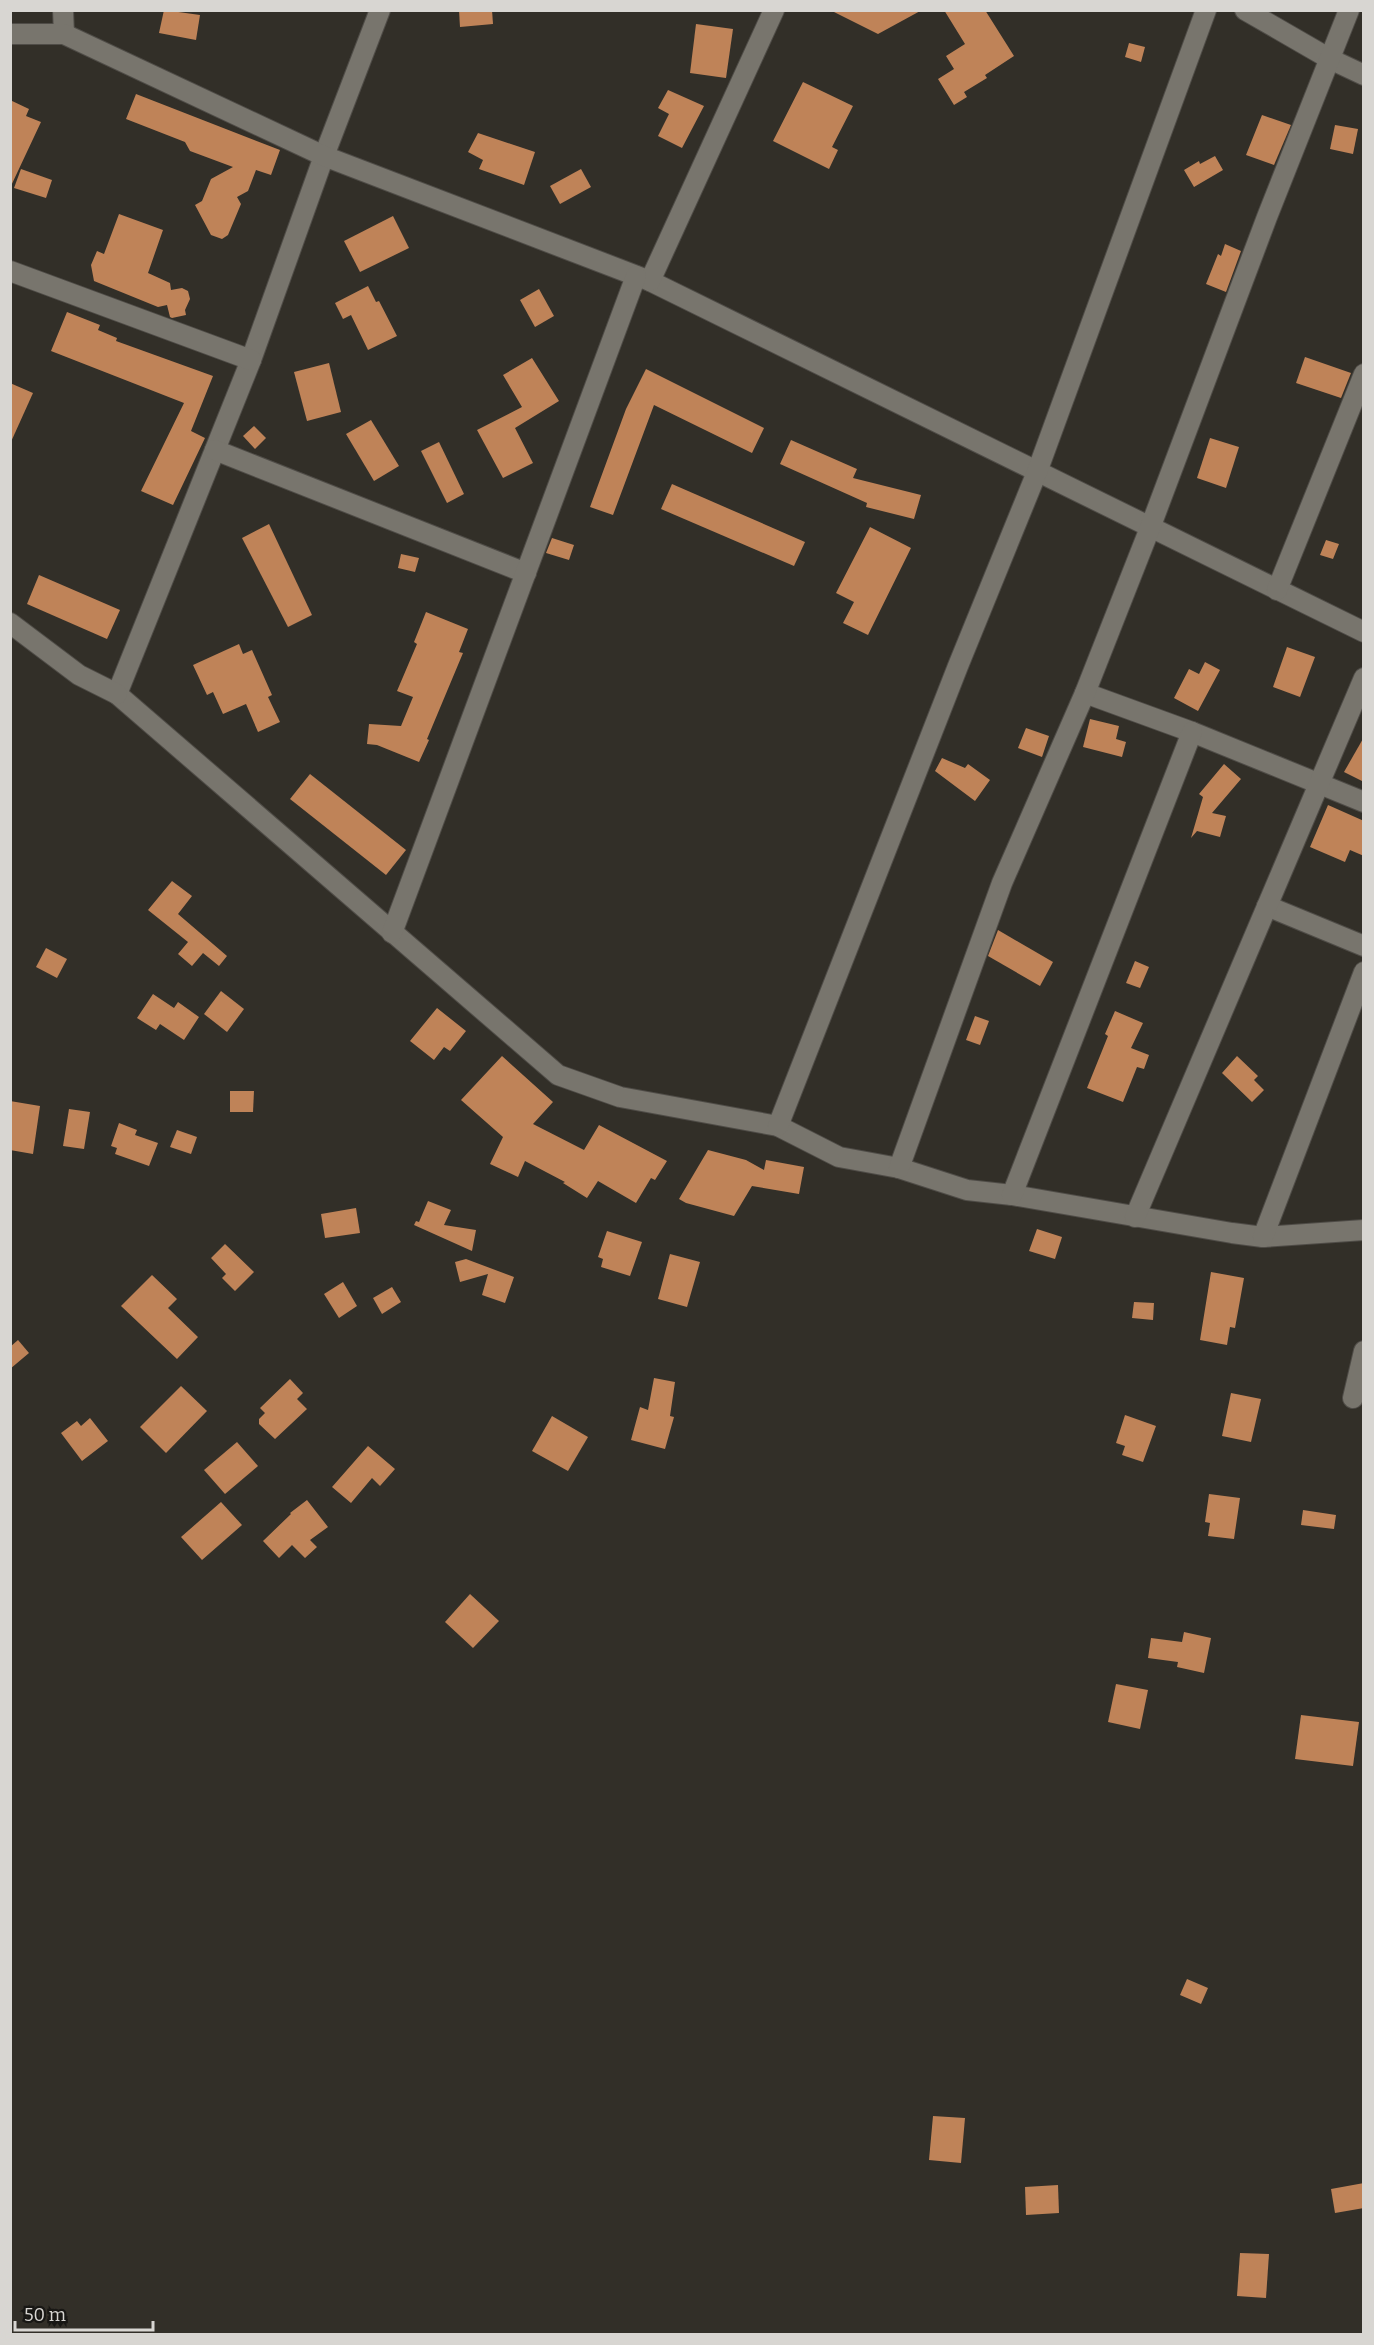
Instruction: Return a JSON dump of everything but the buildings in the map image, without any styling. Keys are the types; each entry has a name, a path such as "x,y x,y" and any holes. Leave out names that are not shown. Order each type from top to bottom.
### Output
{"street":[{"path":"63,10 64,34"},
{"path":"117,694 251,360 324,156 380,10"},
{"path":"392,933 526,573 643,278 774,10"},
{"path":"778,1126 1036,472 1206,10"},
{"path":"1245,10 1330,59 1364,75"},
{"path":"898,1168 1002,883 1085,693 1267,217 1349,10"},
{"path":"10,34 64,34 324,156 643,278 1364,632"},
{"path":"10,271 251,360"},
{"path":"1277,590 1364,374"},
{"path":"214,450 526,573"},
{"path":"10,623 79,675 117,694 558,1076 620,1097 778,1126 839,1157 898,1168 967,1190 1012,1195 1263,1237 1364,1230"},
{"path":"1135,1217 1364,678"},
{"path":"1085,693 1192,732 1364,802"},
{"path":"1012,1195 1192,732"},
{"path":"1267,906 1364,946"},
{"path":"1263,1237 1364,972"},
{"path":"1353,1398 1364,1351"}]}
